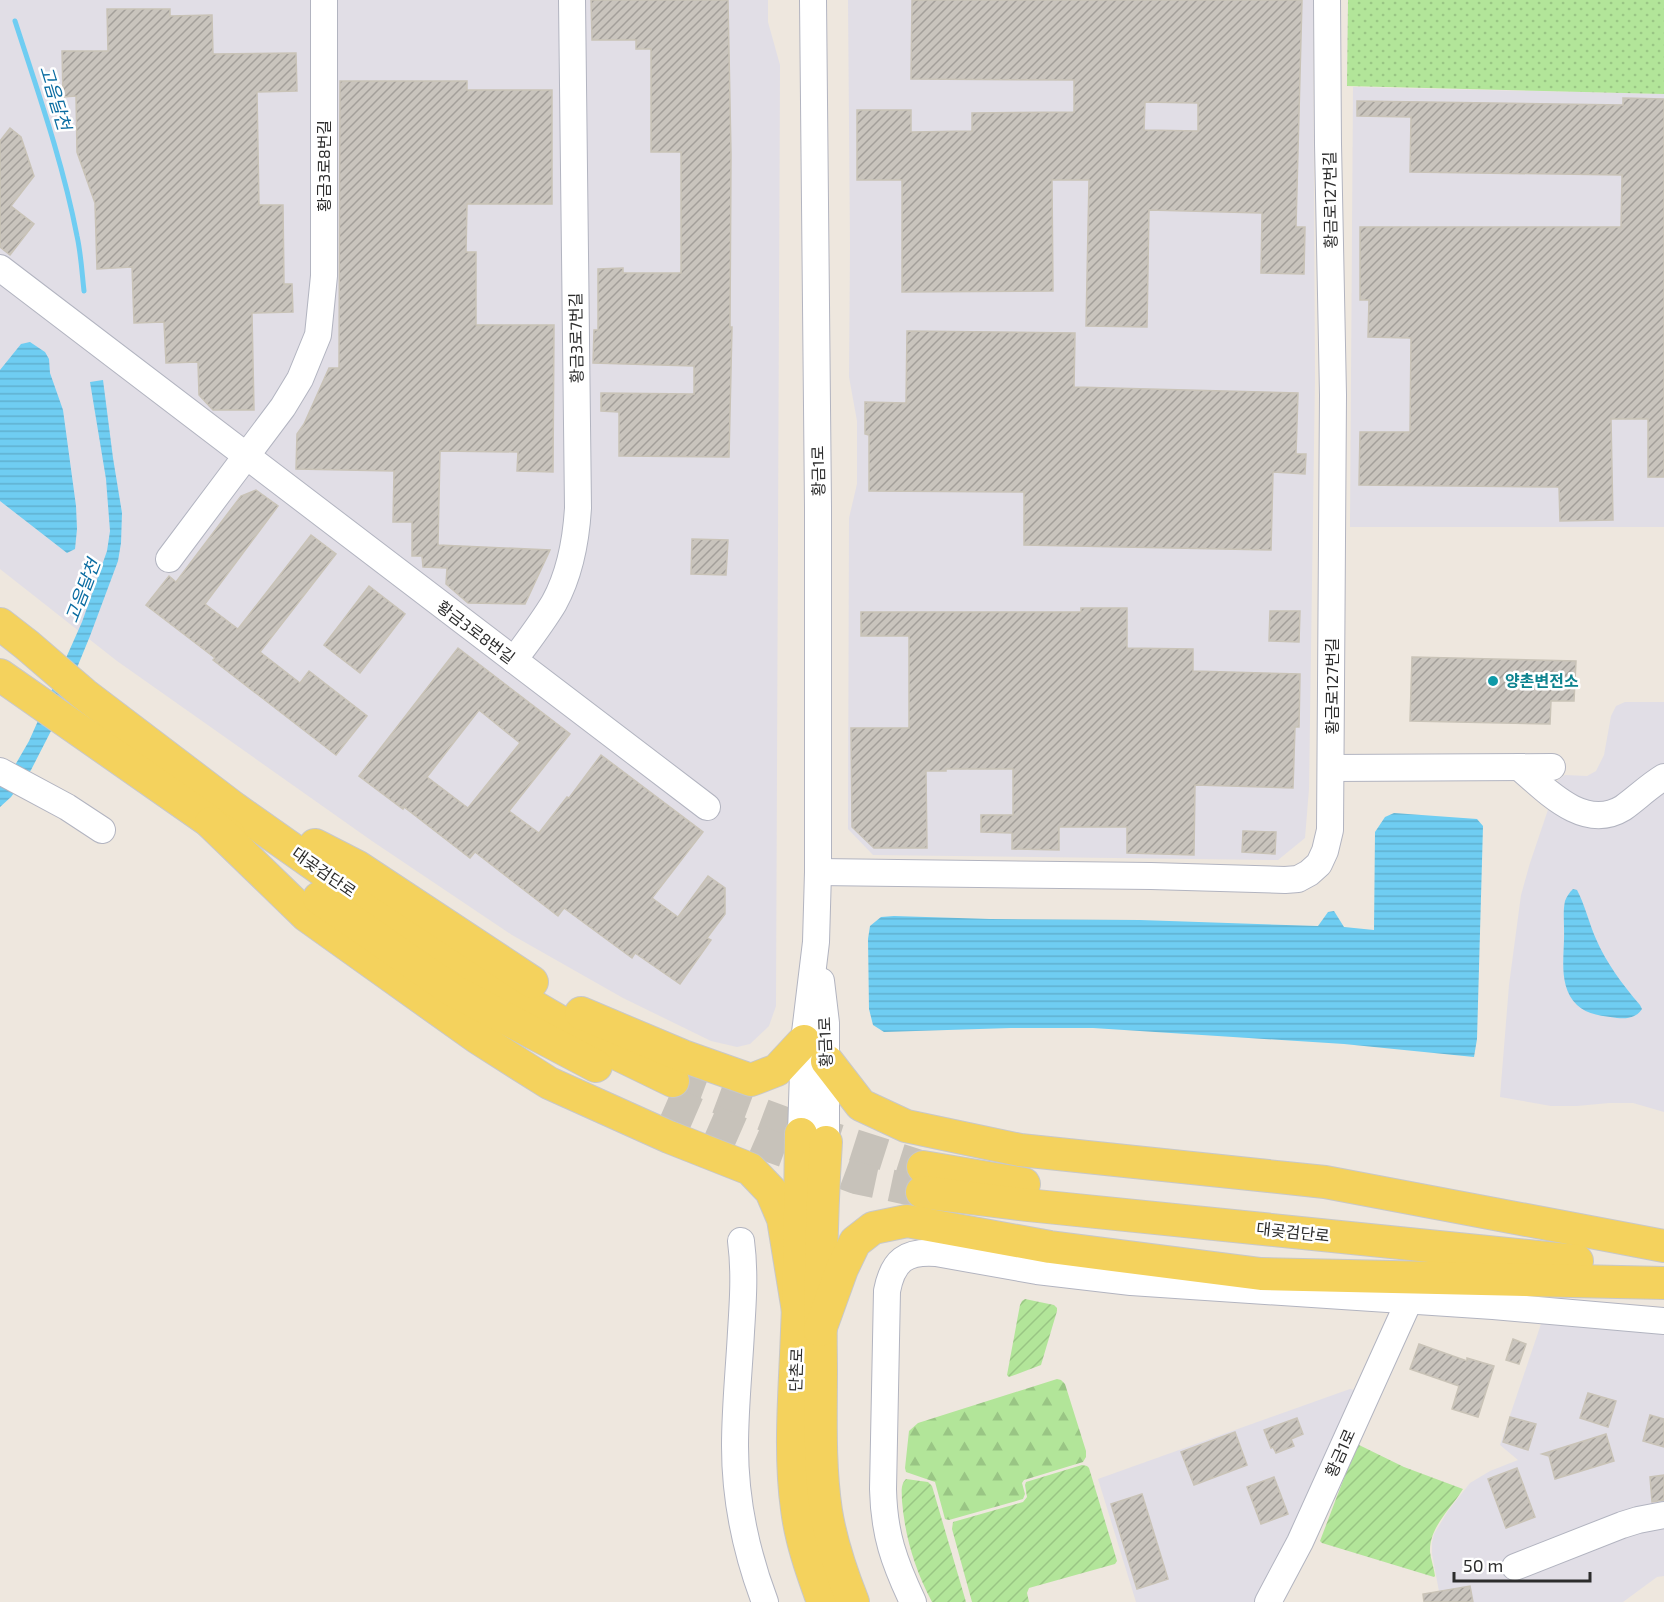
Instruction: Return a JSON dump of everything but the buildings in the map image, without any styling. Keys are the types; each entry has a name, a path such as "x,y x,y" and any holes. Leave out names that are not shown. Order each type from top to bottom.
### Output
{"main road":[{"name":"대곶검단로","path":"0,624 84,694 212,808 452,990 631,1084 670,1091"},
{"name":"대곶검단로","path":"7,680 83,734 212,808"},
{"path":"212,808 358,867 585,1016 683,1056 751,1080 816,1051 861,1105 906,1126 1020,1150 1325,1182 1664,1246"},
{"path":"212,808 307,916 478,1038 549,1083 669,1137 750,1168 771,1191 783,1220 809,1320"},
{"name":"단촌로","path":"814,1138 809,1320 794,1436 795,1491 802,1539 823,1602"},
{"name":"대곶검단로","path":"1664,1246 922,1180 1027,1205 1664,1270"},
{"path":"809,1320 842,1269 855,1242 873,1228 907,1221 1050,1247 1261,1274 1280,1282 1664,1283"},
{"name":"단촌로","path":"809,1320 826,1511 833,1547 853,1602"}],"street":[{"name":"황금3로8번길","path":"169,559 283,407 300,379 318,335 324,276 324,0"},
{"name":"황금3로7번길","path":"514,660 555,601 572,554 576,531 578,508 572,0"},
{"name":"황금1로","path":"813,0 818,508 816,942 826,1023 816,1051 814,1138"},
{"name":"황금로127번길","path":"818,873 1151,876 1261,880 1298,879 1319,864 1330,830 1331,768 1333,395 1328,144 1328,0"},
{"name":"황금3로8번길","path":"0,268 707,807"},
{"path":"1519,767 1562,802 1575,810 1588,814 1611,813 1621,809 1664,777"},
{"path":"1331,768 1552,767"},
{"path":"0,771 102,830"},
{"path":"741,1241 744,1289 736,1428 736,1479 745,1536 755,1577 765,1602"},
{"path":"913,1602 890,1548 884,1514 887,1291 889,1278 895,1267 910,1254 936,1253 1037,1271 1096,1278 1280,1282 1409,1301 1664,1321"},
{"name":"황금1로","path":"1268,1602 1312,1516 1409,1301"},
{"path":"1515,1567 1622,1525 1664,1515"}],"shaded area":[{"path":"0,0 768,0 768,22 780,65 776,1006 769,1026 750,1044 737,1047 711,1041 623,998 512,935 372,841 117,661 0,569"},
{"path":"848,0 1313,0 1315,378 1309,789 1305,838 1278,860 873,855 848,829 849,518 857,484 857,421 849,377"},
{"path":"1353,87 1664,94 1664,527 1350,527"},
{"path":"1625,702 1664,702 1664,1112 1633,1103 1551,1106 1500,1097 1509,985 1521,895 1530,863 1558,780 1565,775 1587,776 1596,771 1604,755 1611,716 1616,706"},
{"path":"1542,1321 1664,1330 1664,1576 1657,1577 1623,1602 1441,1602 1432,1554 1434,1534 1448,1511 1470,1483 1490,1471 1518,1460 1500,1445"},
{"path":"1350,1389 1355,1390 1356,1394 1258,1602 1136,1602 1098,1479"}],"green space":[{"path":"1348,0 1664,0 1664,94 1347,86"},
{"path":"1025,1299 1054,1305 1057,1311 1041,1365 1009,1377 1007,1375 1020,1305"},
{"path":"1057,1379 1065,1384 1086,1451 1083,1462 1024,1480 1022,1483 1025,1494 1023,1499 949,1520 945,1519 935,1482 906,1472 909,1431 918,1423"},
{"path":"1359,1445 1404,1467 1463,1489 1433,1534 1430,1552 1434,1577 1320,1541 1355,1449"},
{"path":"1082,1465 1089,1468 1117,1561 1115,1564 1029,1588 1027,1593 1029,1602 972,1602 952,1529 953,1522 1023,1502 1027,1497 1026,1482"},
{"path":"906,1479 928,1482 932,1486 966,1602 932,1602 926,1590 912,1553 903,1514 902,1492"}],"water":[{"path":"30,342 45,352 49,359 50,373 63,410 77,529 75,549 67,553 0,501 0,370 21,344"},
{"path":"103,380 122,513 118,561 51,731 31,770 11,797 0,807 0,783 14,767 29,741 82,622 107,551 110,531 106,479 90,382"},
{"path":"1394,813 1477,819 1483,826 1477,1039 1474,1057 1344,1044 1093,1028 884,1032 873,1025 869,1009 868,939 870,926 881,917 1140,920 1318,926 1328,912 1334,911 1344,927 1374,930 1375,832 1385,817"},
{"path":"1573,889 1577,890 1580,896 1605,957 1642,1009 1634,1016 1621,1018 1591,1013 1577,1005 1567,989 1563,969 1564,911 1565,901"}],"waterway":[{"name":"고음달천","path":"15,21 65,182 78,243 84,291"}],"tunnel":[{"path":"673,1081 788,1124 923,1167"},
{"path":"667,1101 775,1148 856,1178 922,1192"}],"place":[{"name":"양촌변전소","path":"1493,681"}]}
